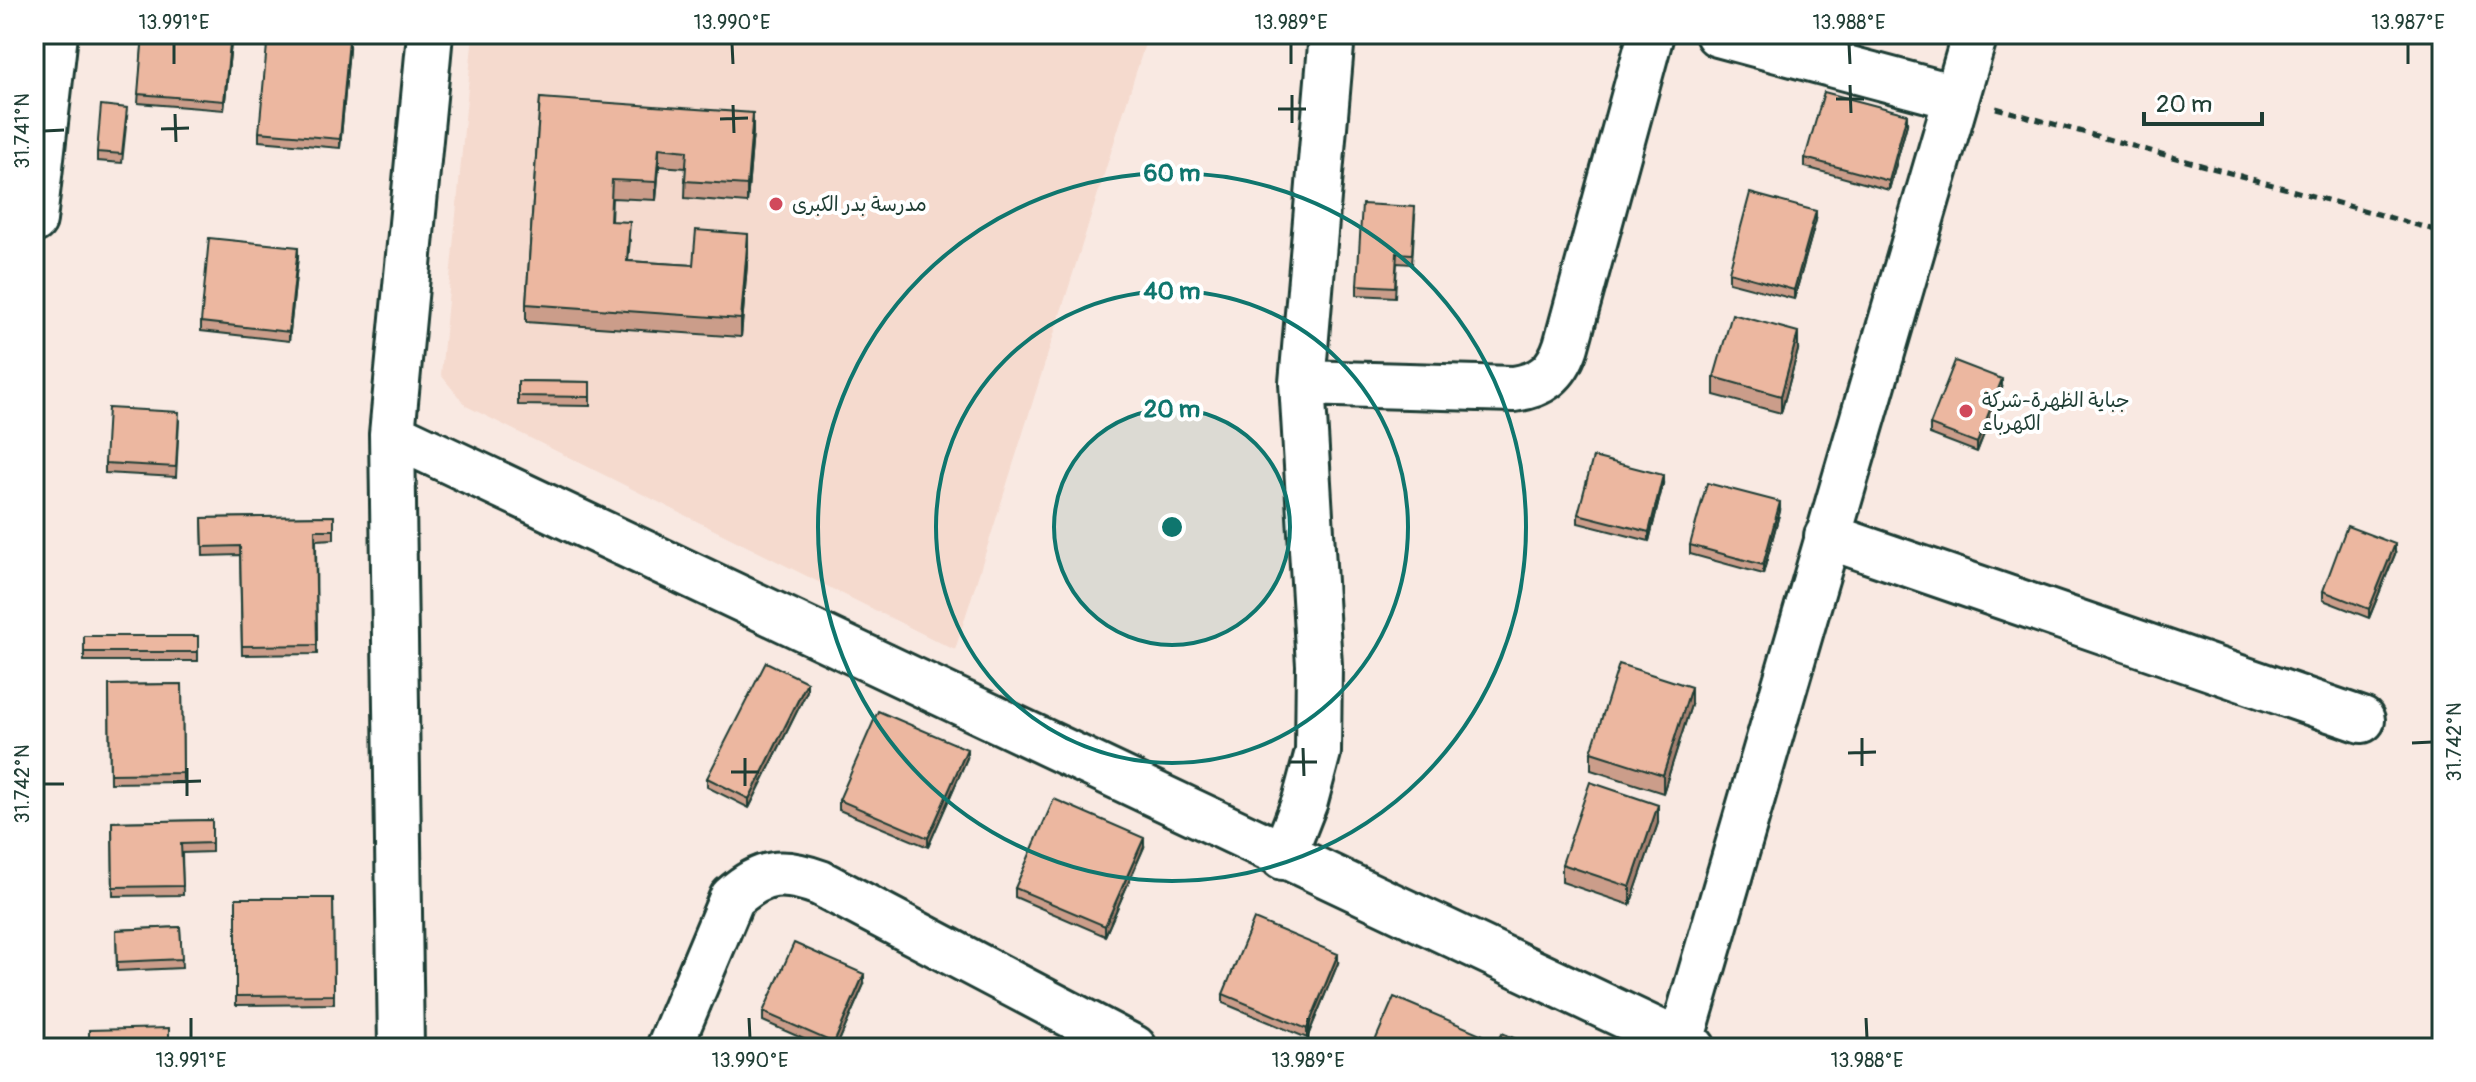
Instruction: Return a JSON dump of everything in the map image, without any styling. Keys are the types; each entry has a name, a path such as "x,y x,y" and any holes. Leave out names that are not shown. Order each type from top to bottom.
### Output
{"street":[{"path":"34,220 55,34"},
{"path":"401,1048 392,434 430,34"},
{"path":"1283,857 1315,764 1319,722 1319,665 1302,383 1332,34"},
{"path":"1302,383 1514,389 1540,383 1553,374 1566,346 1651,34"},
{"path":"1718,34 1955,97"},
{"path":"392,434 1685,1046 1827,536 1975,34"},
{"path":"1827,536 2362,720"},
{"path":"669,1048 732,898 751,881 780,873 820,883 1134,1048"}],"path":[{"path":"1955,97 2442,232"}],"shaded area":[{"name":"مدرسة بدر الكبرى","path":"473,34 1148,34 955,650 466,406 441,375"}],"building":[{"path":"143,34 231,34 224,101 138,94"},
{"path":"268,34 349,40 340,139 259,132"},
{"path":"1824,92 1907,114 1889,181 1805,158"},
{"path":"540,98 753,113 747,185 685,181 687,151 659,148 656,182 612,180 610,221 630,222 627,261 693,265 696,230 748,234 741,319 526,304"},
{"path":"101,105 127,108 122,154 97,152"},
{"path":"1750,193 1816,211 1794,290 1729,272"},
{"path":"1362,204 1415,207 1412,254 1397,253 1395,287 1357,285"},
{"path":"209,238 298,247 289,332 201,322"},
{"path":"1732,314 1798,332 1781,396 1714,377"},
{"name":"جباية الظهرة-شركة الكهرباء","path":"1955,361 2002,379 1977,443 1930,425"},
{"path":"518,381 590,382 590,397 518,396"},
{"path":"108,408 179,412 176,467 105,463"},
{"path":"1593,457 1663,475 1649,532 1578,514"},
{"path":"1707,483 1780,502 1763,565 1690,545"},
{"path":"334,516 334,530 315,530 317,645 242,646 240,546 203,547 202,518"},
{"path":"2347,526 2395,544 2369,609 2323,591"},
{"path":"84,636 198,636 198,652 84,652"},
{"path":"766,662 807,682 749,799 707,778"},
{"path":"1619,664 1691,687 1663,775 1591,752"},
{"path":"182,684 183,773 110,774 109,685"},
{"path":"878,711 967,749 928,838 839,800"},
{"path":"1590,782 1658,805 1630,887 1562,864"},
{"path":"1054,799 1144,838 1105,926 1015,888"},
{"path":"212,820 212,843 181,844 183,886 113,887 112,822"},
{"path":"236,898 333,898 334,995 236,996"},
{"path":"1254,919 1338,954 1307,1029 1223,994"},
{"path":"180,927 182,959 117,962 116,930"},
{"path":"794,943 864,974 834,1043 763,1012"},
{"path":"1394,997 1483,1035 1478,1048 1372,1048"},
{"path":"169,1028 169,1048 89,1048 89,1030"},
{"path":"1502,1033 1537,1048 1496,1048"}],"place":[{"name":"مدرسة بدر الكبرى","path":"776,204"},
{"name":"جباية الظهرة-شركة الكهرباء","path":"1966,411"}]}
